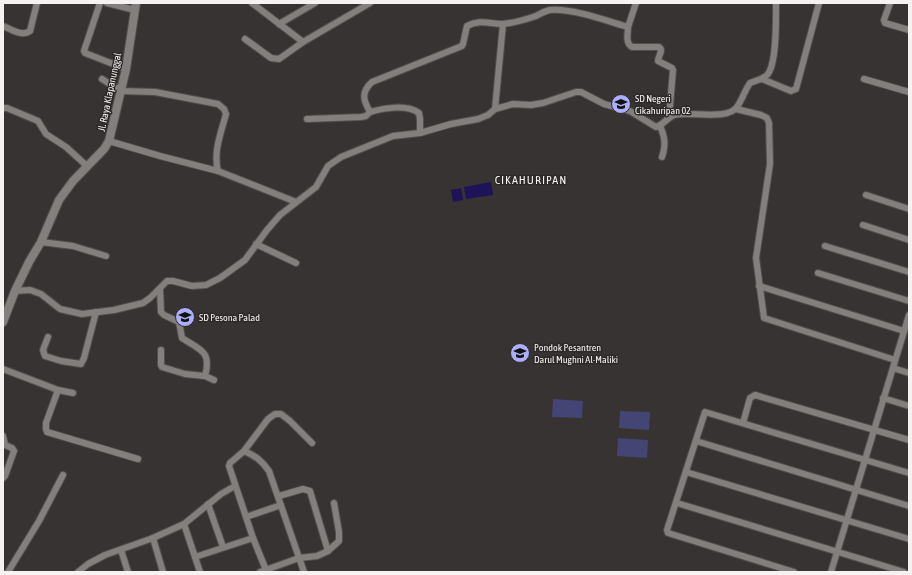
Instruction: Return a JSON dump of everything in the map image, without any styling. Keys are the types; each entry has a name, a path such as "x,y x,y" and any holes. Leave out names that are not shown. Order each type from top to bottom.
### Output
{"street":[{"path":"3,26 23,34 30,31 37,3"},
{"path":"100,3 84,51 87,54 126,70"},
{"path":"107,3 135,7"},
{"path":"253,3 303,42"},
{"path":"279,24 315,3"},
{"path":"245,39 271,58 279,59 303,42 370,3"},
{"path":"636,3 628,27 627,42 632,47 659,47 662,50 658,61 672,68 669,118"},
{"path":"16,291 30,290 40,294 60,309 82,314 126,308 143,303 167,281 192,286 206,285 213,282 245,260 280,215 316,187 328,166 342,157 388,138 420,133 451,124 484,117 495,109 513,104 531,105 543,103 571,93 581,92 604,104 630,111 656,127 660,126 669,118 678,115 720,114 730,112 736,108 750,83 762,79 769,73 773,58 776,3"},
{"path":"762,79 791,91 796,89 819,3"},
{"path":"890,3 884,20 885,23 909,30"},
{"name":"Jl. Raya Klapanunggal","path":"3,322 29,262 41,242 58,200 73,180 109,141 126,70 135,7"},
{"path":"370,112 365,103 364,97 368,86 372,82 462,46 464,44 468,26 472,23 480,22 503,24 522,20 550,10 559,10 583,14 628,27"},
{"path":"495,109 503,24"},
{"path":"102,79 121,91 155,92 218,104 224,109 226,114 216,153 216,164 218,171"},
{"path":"864,79 909,92"},
{"path":"3,108 38,121 45,133 50,138 66,147 87,166"},
{"path":"736,108 761,115 767,118 769,123 770,164 756,258 765,319 895,360"},
{"path":"307,120 361,117 366,116 370,112 389,109 412,109 419,113 420,133"},
{"path":"660,126 665,140 665,148 662,157"},
{"path":"109,141 218,171 296,202"},
{"path":"866,195 909,209"},
{"path":"863,225 909,240"},
{"path":"41,242 72,246 106,256"},
{"path":"256,244 296,263"},
{"path":"825,246 909,272"},
{"path":"818,273 909,301"},
{"path":"759,286 903,334 909,339"},
{"path":"160,289 161,312 178,322 182,338 205,353 208,367 205,376"},
{"path":"48,337 43,350 45,356 61,361 81,364 84,358 96,312"},
{"path":"830,572 909,315"},
{"path":"160,350 162,367 185,374 205,376 214,380"},
{"path":"892,368 909,373"},
{"path":"3,369 58,390 73,394"},
{"path":"58,390 46,423 47,432 138,459"},
{"path":"743,423 750,398 755,396 909,440"},
{"path":"884,398 909,406"},
{"path":"794,572 668,533 667,530 677,503 705,412 909,473"},
{"path":"312,444 290,421 278,414 272,415 244,451 230,463 229,466 235,486 263,571 299,558 311,557 328,551 339,540 334,503"},
{"path":"3,436 5,445 12,448 14,451 3,478"},
{"path":"696,441 909,506"},
{"path":"244,451 262,461 269,471 279,496 304,572"},
{"path":"686,472 909,539"},
{"path":"8,572 39,522 63,475"},
{"path":"78,572 88,564 105,555 153,538 184,524 221,494 235,486"},
{"path":"279,496 303,489 310,491 328,551"},
{"path":"677,503 904,572"},
{"path":"208,504 224,547"},
{"path":"246,517 281,505"},
{"path":"184,524 200,572"},
{"path":"153,538 163,572"},
{"path":"194,557 253,538"},
{"path":"122,550 128,572"}],"shaded area":[{"path":"491,182 493,195 466,199 464,187"},
{"path":"461,188 463,200 453,202 451,190"},
{"path":"553,399 583,401 582,418 552,417"},
{"path":"620,411 650,412 649,430 619,428"},
{"path":"618,438 648,440 647,458 617,456"}],"place":[{"name":"SD Negeri Cikahuripan 02","path":"621,104"},
{"name":"SD Pesona Palad","path":"185,317"},
{"name":"Pondok Pesantren Darul Mughni Al-Maliki","path":"520,353"}],"district":[{"name":"CIKAHURIPAN","path":"531,180"}]}
